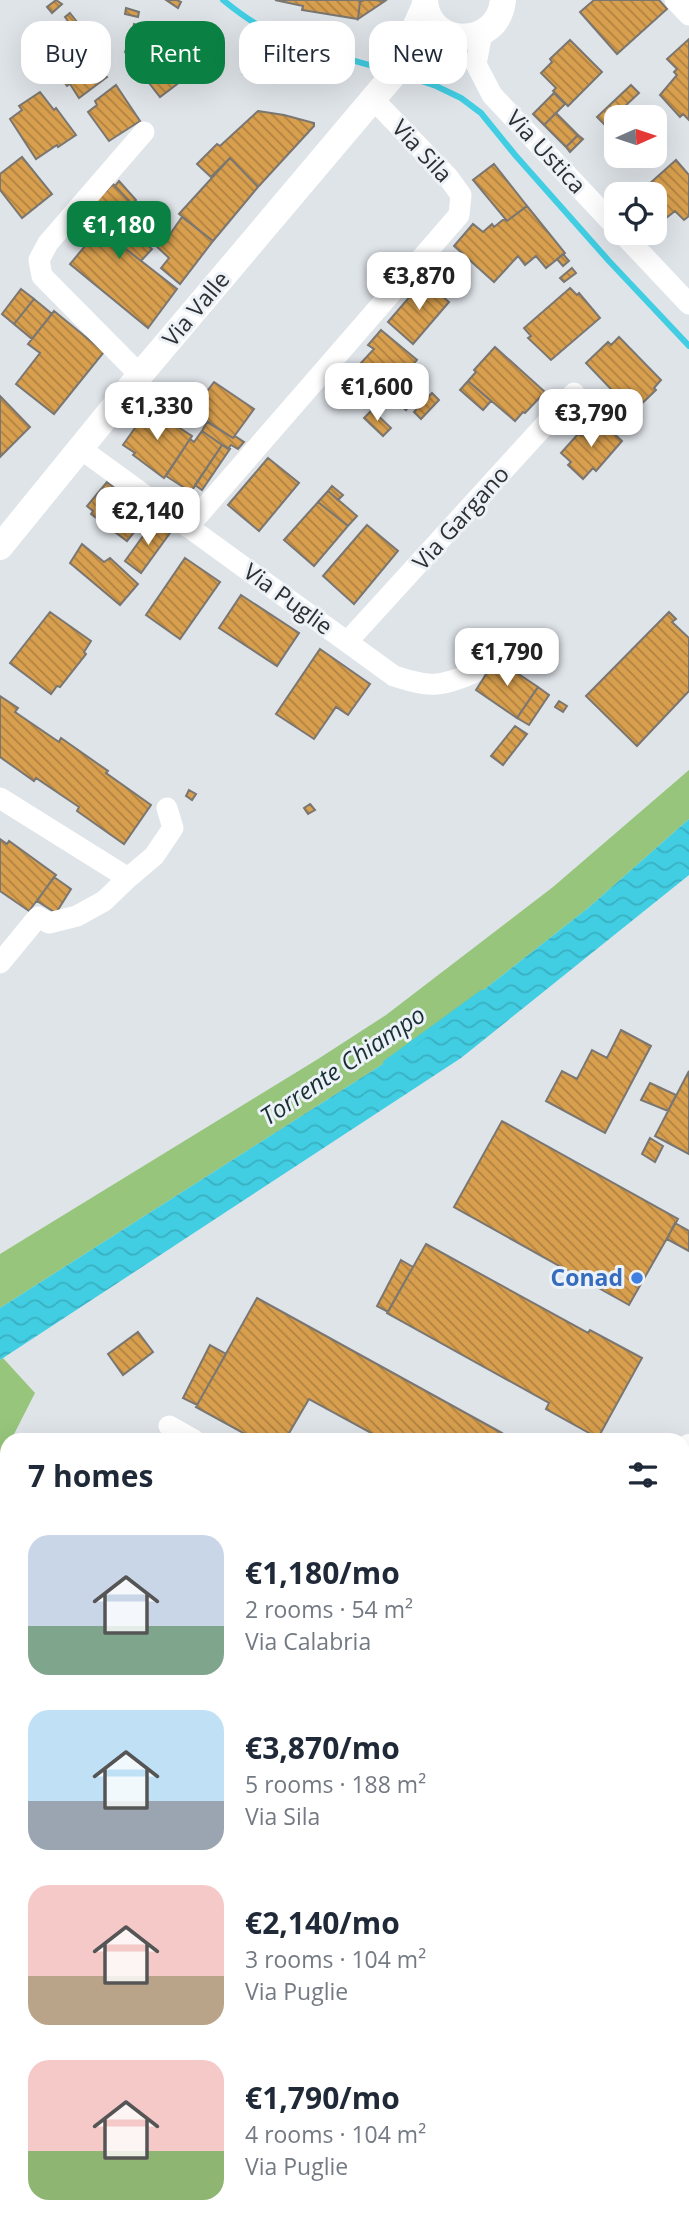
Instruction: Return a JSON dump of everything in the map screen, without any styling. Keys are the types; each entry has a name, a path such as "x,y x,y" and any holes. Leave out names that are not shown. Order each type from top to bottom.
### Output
{"main road":[{"path":"467,36 482,33 491,26 498,17 503,0"},
{"name":"Via Valle","path":"425,3 432,21"},
{"name":"Via Valle","path":"417,21 425,3"},
{"name":"Via Valle","path":"4,532 81,449 140,375 386,84"}],"street":[{"path":"675,0 689,15"},
{"name":"Via Ustica","path":"482,33 476,64 492,95 604,214"},
{"name":"Via Sila","path":"188,527 459,215 461,195 448,177 373,99"},
{"path":"140,375 42,276 40,260 48,243 144,132"},
{"path":"633,245 689,304"},
{"name":"Via Gargano","path":"347,642 575,393"},
{"name":"Via Puglie","path":"81,449 394,676 425,686 449,683 473,673"},
{"path":"0,798 128,878"},
{"path":"0,963 38,917 49,923 77,916 104,901 154,856 173,828 167,808"},
{"path":"169,1426 182,1433"}],"green space":[{"path":"689,770 689,819 588,908 416,1043 0,1308 0,1254 386,1015 553,887"},
{"path":"3,1358 35,1393 15,1433 0,1433 0,1360"}],"water":[{"path":"689,819 689,875 461,1058 0,1360 0,1308 416,1043 588,908"}],"building":[{"path":"56,0 62,4 52,13 47,7"},
{"path":"166,0 177,0 181,2 178,8"},
{"path":"275,0 364,0 360,2 358,19 302,10 303,6"},
{"path":"594,0 659,0 667,9 617,54 580,12"},
{"path":"385,1 358,19 360,2"},
{"path":"126,8 139,12 138,17 125,14"},
{"path":"70,13 76,21 68,21 65,17"},
{"path":"689,39 689,120 683,114 680,117 660,95 677,75 674,72 677,69 667,59"},
{"path":"570,40 602,72 568,106 553,91 556,88 541,73 552,62 550,59"},
{"path":"70,84 98,84 79,98"},
{"path":"150,84 177,84 160,97"},
{"path":"116,85 140,121 109,141 88,112 97,105 95,101"},
{"path":"631,85 639,93 626,105 610,105"},
{"path":"40,92 76,135 36,159 10,119 22,110 19,106"},
{"path":"554,93 565,104 544,125 533,114"},
{"path":"604,110 604,124 597,117"},
{"path":"258,111 314,123 314,126 258,187 230,158 211,177 197,164"},
{"path":"556,113 578,135 566,147 544,125"},
{"path":"578,135 583,139 570,152 566,147"},
{"path":"22,157 52,194 22,218 0,190 0,174"},
{"path":"230,158 258,187 213,241 179,214"},
{"path":"676,160 689,175 689,216 684,220 675,211 667,217 667,182 651,182"},
{"path":"494,164 527,206 507,221 473,180"},
{"path":"119,181 136,200 132,204 115,186"},
{"path":"113,184 136,208 108,235 177,289 148,328 70,264 91,239 71,226"},
{"path":"527,206 565,253 546,268 536,256 525,265 518,256 494,282 454,246 473,224 483,232 492,224 494,227 504,219 507,221"},
{"path":"134,210 141,218 129,230 152,249 141,261 108,235"},
{"path":"182,217 213,241 180,284 161,268 169,258 154,244 162,235 166,240"},
{"path":"563,254 569,261 563,266 557,259"},
{"path":"572,268 576,273 564,282 560,278"},
{"path":"424,280 449,302 413,344 388,322"},
{"path":"570,288 577,295 579,293 600,318 551,360 528,338 531,336 524,328"},
{"path":"21,289 34,299 14,324 2,314"},
{"path":"34,299 52,314 32,339 14,324"},
{"path":"54,311 104,352 54,414 16,384 40,353 28,344"},
{"path":"381,330 417,360 392,390 361,363 374,349 368,345"},
{"path":"619,337 661,380 654,388 656,390 633,412 586,363 608,342 611,345"},
{"path":"495,347 545,392 515,421 468,381 476,372 474,370"},
{"path":"402,378 415,389 400,408 382,393 388,386 392,390"},
{"path":"468,381 491,401 483,410 460,390"},
{"path":"214,382 254,409 233,438 192,411"},
{"path":"414,390 419,394 406,410 401,406"},
{"path":"432,393 439,400 421,419 414,412"},
{"path":"0,396 30,427 0,457"},
{"path":"149,408 192,436 164,478 123,445"},
{"path":"372,410 391,428 383,436 364,418"},
{"path":"595,421 604,429 606,426 622,441 596,471 593,468 583,479 568,465 571,462 561,453 578,434 581,436"},
{"path":"207,422 244,442 238,449 231,445 228,449 202,431"},
{"path":"202,431 222,445 191,492 166,476 190,439 194,442"},
{"path":"222,445 230,449 202,490 195,485"},
{"path":"268,458 299,483 259,531 228,505"},
{"path":"107,482 148,515 127,541 91,514 93,511 87,506"},
{"path":"332,486 343,495 338,500 328,491"},
{"path":"328,491 357,516 348,526 318,502"},
{"path":"318,502 348,526 314,566 284,540"},
{"path":"154,521 170,533 141,573 125,561"},
{"path":"367,525 398,551 354,604 323,576"},
{"path":"82,544 104,562 110,558 138,584 120,605 70,563"},
{"path":"185,558 220,582 180,639 146,615"},
{"path":"241,595 299,633 277,666 219,628"},
{"path":"50,612 91,641 84,652 86,654 60,687 57,686 51,694 10,663"},
{"path":"669,612 676,619 672,622 689,638 689,691 637,746 586,696"},
{"path":"320,649 370,684 348,715 336,707 314,739 276,714"},
{"path":"496,659 538,687 517,718 476,690"},
{"path":"538,687 549,695 529,725 517,718"},
{"path":"0,696 18,708 15,712 59,742 61,738 151,805 124,844 77,811 79,807 0,757"},
{"path":"559,701 567,706 563,712 555,707"},
{"path":"515,726 527,734 503,765 491,756"},
{"path":"189,790 196,794 192,800 186,796"},
{"path":"310,804 315,810 308,814 304,808"},
{"path":"0,839 7,844 9,841 56,875 29,911 0,891"},
{"path":"54,877 71,889 56,913 37,901"},
{"path":"621,1030 651,1046 605,1133 546,1101 562,1071 577,1079 592,1050 607,1058"},
{"path":"689,1071 689,1154 655,1136"},
{"path":"650,1083 676,1095 668,1111 641,1100"},
{"path":"502,1121 678,1219 629,1305 454,1207"},
{"path":"650,1138 663,1146 655,1162 642,1154"},
{"path":"675,1223 689,1231 689,1251 667,1239"},
{"path":"426,1244 588,1333 590,1330 642,1358 601,1433 589,1433 546,1409 549,1403 387,1313"},
{"path":"401,1260 413,1267 388,1312 377,1306"},
{"path":"257,1298 502,1433 371,1433 309,1399 289,1433 243,1433 196,1407"},
{"path":"138,1332 153,1352 123,1375 108,1354"},
{"path":"210,1345 226,1354 197,1405 183,1398"}],"waterway":[{"path":"223,0 258,25 289,40 369,65"},
{"path":"430,84 461,98 481,113 609,261 689,346"},
{"name":"Torrente Chiampo","path":"386,1063 482,993"}],"place":[{"name":"Conad","path":"637,1278"}]}
